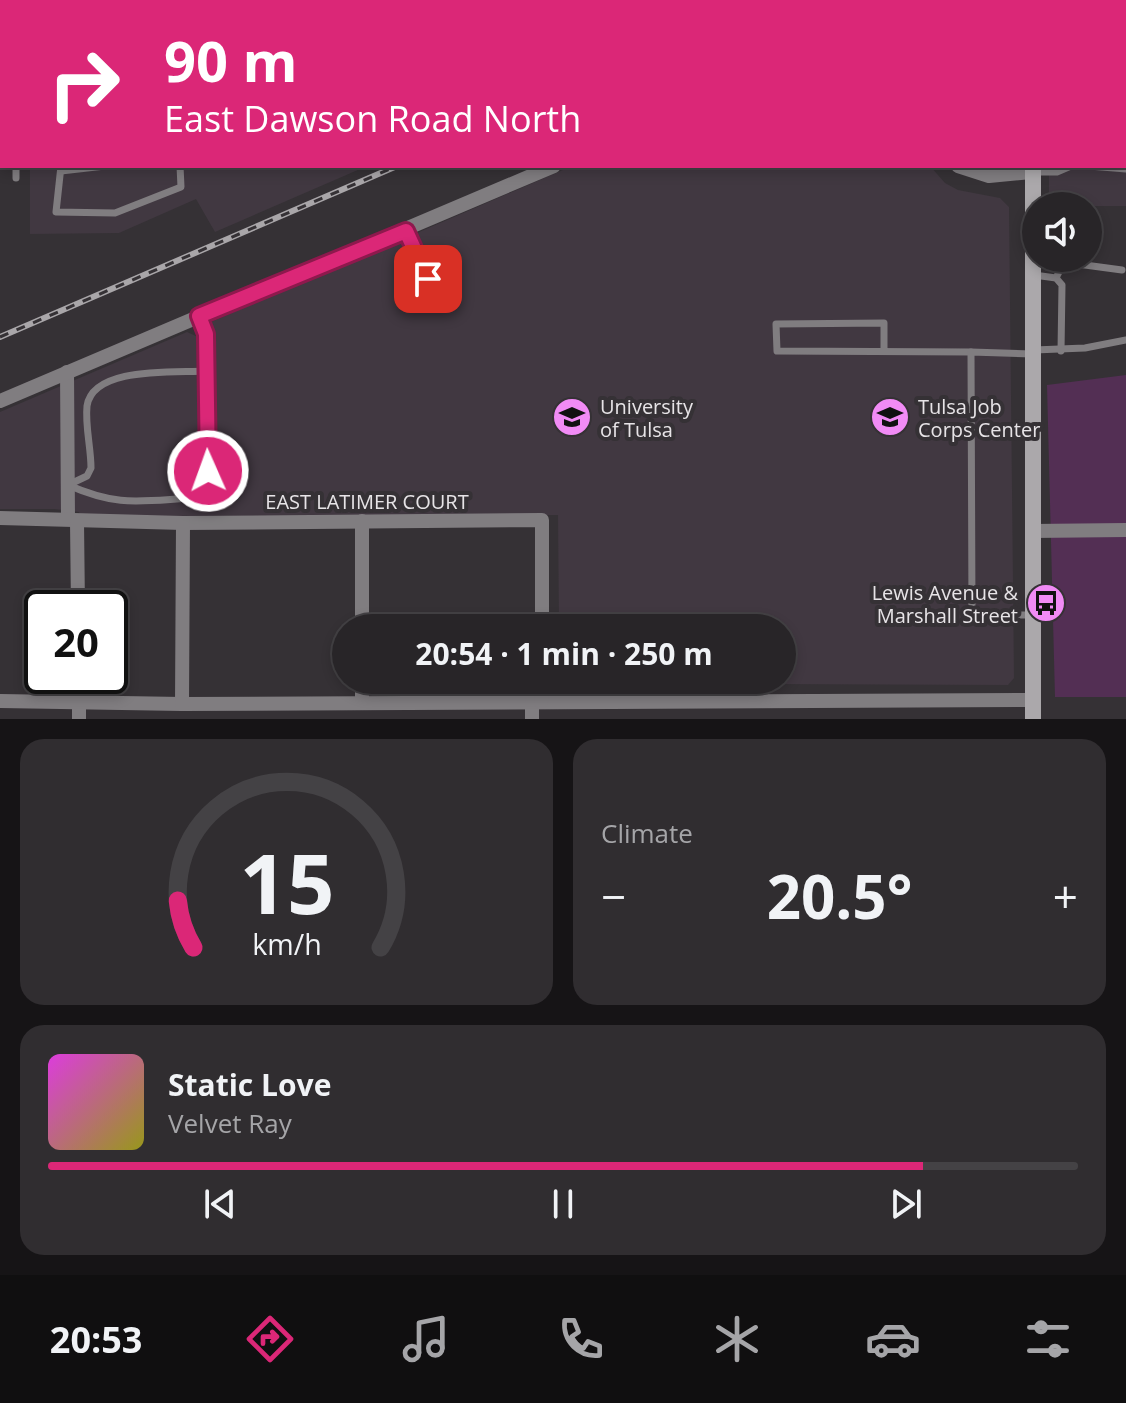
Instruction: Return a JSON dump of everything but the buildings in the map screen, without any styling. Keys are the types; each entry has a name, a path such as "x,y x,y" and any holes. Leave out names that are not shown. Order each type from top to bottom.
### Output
{"main road":[{"path":"1031,168 1033,719"}],"street":[{"path":"0,401 549,168"},
{"path":"964,168 989,176 1031,168"},
{"path":"67,372 68,485 77,590"},
{"name":"EAST LATIMER COURT","path":"0,518 183,523 542,520 542,614"},
{"path":"362,521 362,614"},
{"path":"182,704 183,523"},
{"path":"1032,531 1126,530"},
{"path":"79,694 79,719"},
{"path":"362,694 362,703"},
{"path":"532,719 539,694"},
{"path":"0,701 182,704 1033,700"}],"lane":[{"path":"16,168 16,178"},
{"path":"61,168 56,212 115,213 181,187 180,168"},
{"path":"1031,168 1057,172 1066,168"},
{"path":"406,231 428,279"},
{"path":"1056,278 1062,266 1070,263 1122,270"},
{"path":"1032,275 1056,278"},
{"path":"1056,278 1065,295 1061,351"},
{"path":"68,485 98,498 119,502 199,497 205,489 208,471 206,334 199,316"},
{"path":"884,351 884,323 776,324 777,351 1032,352 1061,351 1126,340"},
{"path":"971,352 972,615 1033,615"},
{"path":"68,485 87,476 91,468 87,406 99,386 123,377 205,371"}],"shaded area":[{"path":"30,168 362,168 215,232 196,199 119,233 30,234"},
{"path":"567,168 932,168 945,183 958,190 1000,198 1009,207 1014,678 1008,685 796,684 796,614 559,614 558,515 81,516 79,512 54,509 0,509 0,412 187,332 198,337 214,332 211,322"},
{"path":"1049,168 1126,168 1126,206 1102,206 1102,192 1049,192"},
{"path":"1126,375 1126,697 1055,697 1047,385"}],"railway":[{"path":"0,337 392,168"}],"place":[{"name":"University of Tulsa","path":"572,417"},
{"name":"Tulsa Job Corps Center","path":"890,417"},
{"name":"Lewis Avenue & Marshall Street","path":"1046,603"}],"route":[{"path":"208,471 206,334 199,316 406,231 428,279"}]}
